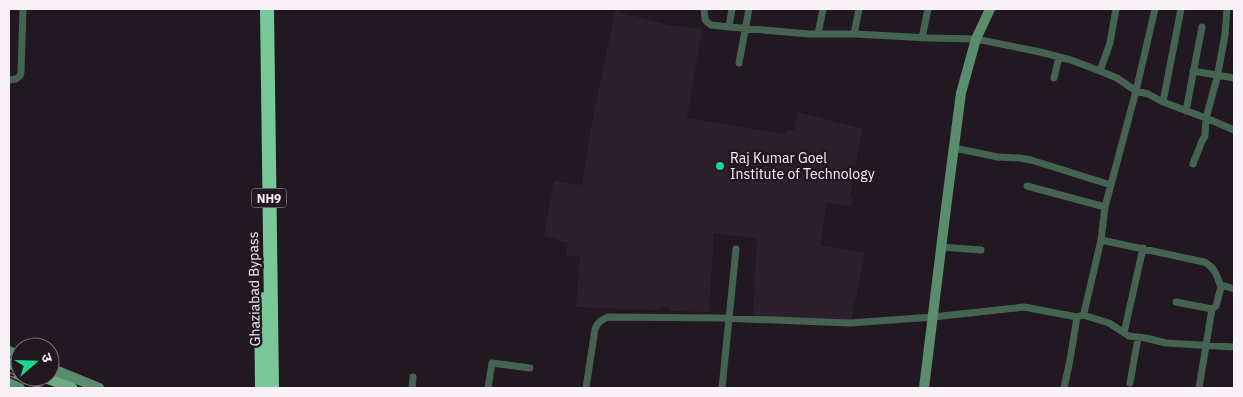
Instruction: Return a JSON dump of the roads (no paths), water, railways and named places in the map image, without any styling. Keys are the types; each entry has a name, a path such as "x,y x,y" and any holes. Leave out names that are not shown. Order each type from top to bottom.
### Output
{"highway":[{"name":"Ghaziabad Bypass","path":"259,9 262,388"},
{"name":"Ghaziabad Bypass","path":"267,9 272,388"}],"main road":[{"path":"60,383 72,388"}],"street":[{"path":"9,80 20,76 21,72 23,9"},
{"path":"704,9 707,22 711,25 729,28 818,34 976,39 1040,52 1100,71 1117,78 1136,91 1148,94 1163,102 1234,130"},
{"path":"729,28 732,9"},
{"path":"739,63 749,9"},
{"path":"818,34 823,9"},
{"path":"854,34 859,9"},
{"path":"922,38 928,9"},
{"path":"924,388 962,93 976,39 990,9"},
{"path":"1100,71 1110,43 1116,9"},
{"path":"1064,388 1080,316 1084,313 1101,240 1105,207 1136,91 1155,9"},
{"path":"1163,102 1181,9"},
{"path":"1193,164 1205,136 1206,118 1218,75 1225,35 1227,9"},
{"path":"1186,111 1202,27"},
{"path":"1054,78 1059,57"},
{"path":"1193,70 1234,78"},
{"path":"954,148 998,157 1031,160 1111,186"},
{"path":"1027,186 1105,207"},
{"path":"1101,240 1204,262 1210,264 1213,268 1221,287 1216,306 1212,309 1199,388"},
{"path":"941,247 981,250"},
{"path":"1124,333 1143,248"},
{"path":"722,388 736,249"},
{"path":"1221,287 1234,289"},
{"path":"1176,302 1212,309"},
{"path":"586,388 596,329 598,323 608,318 850,323 933,317 1024,307 1080,316 1109,323 1129,336 1138,338 1166,343 1234,348"},
{"path":"1132,385 1138,338"},
{"path":"488,388 492,363 530,368"},
{"path":"60,372 99,388"},
{"path":"412,377 412,388"},
{"path":"9,383 20,388"}],"railway":[{"path":"9,374 41,388"}],"place":[{"name":"Raj Kumar Goel Institute of Technology","path":"720,166"}]}
